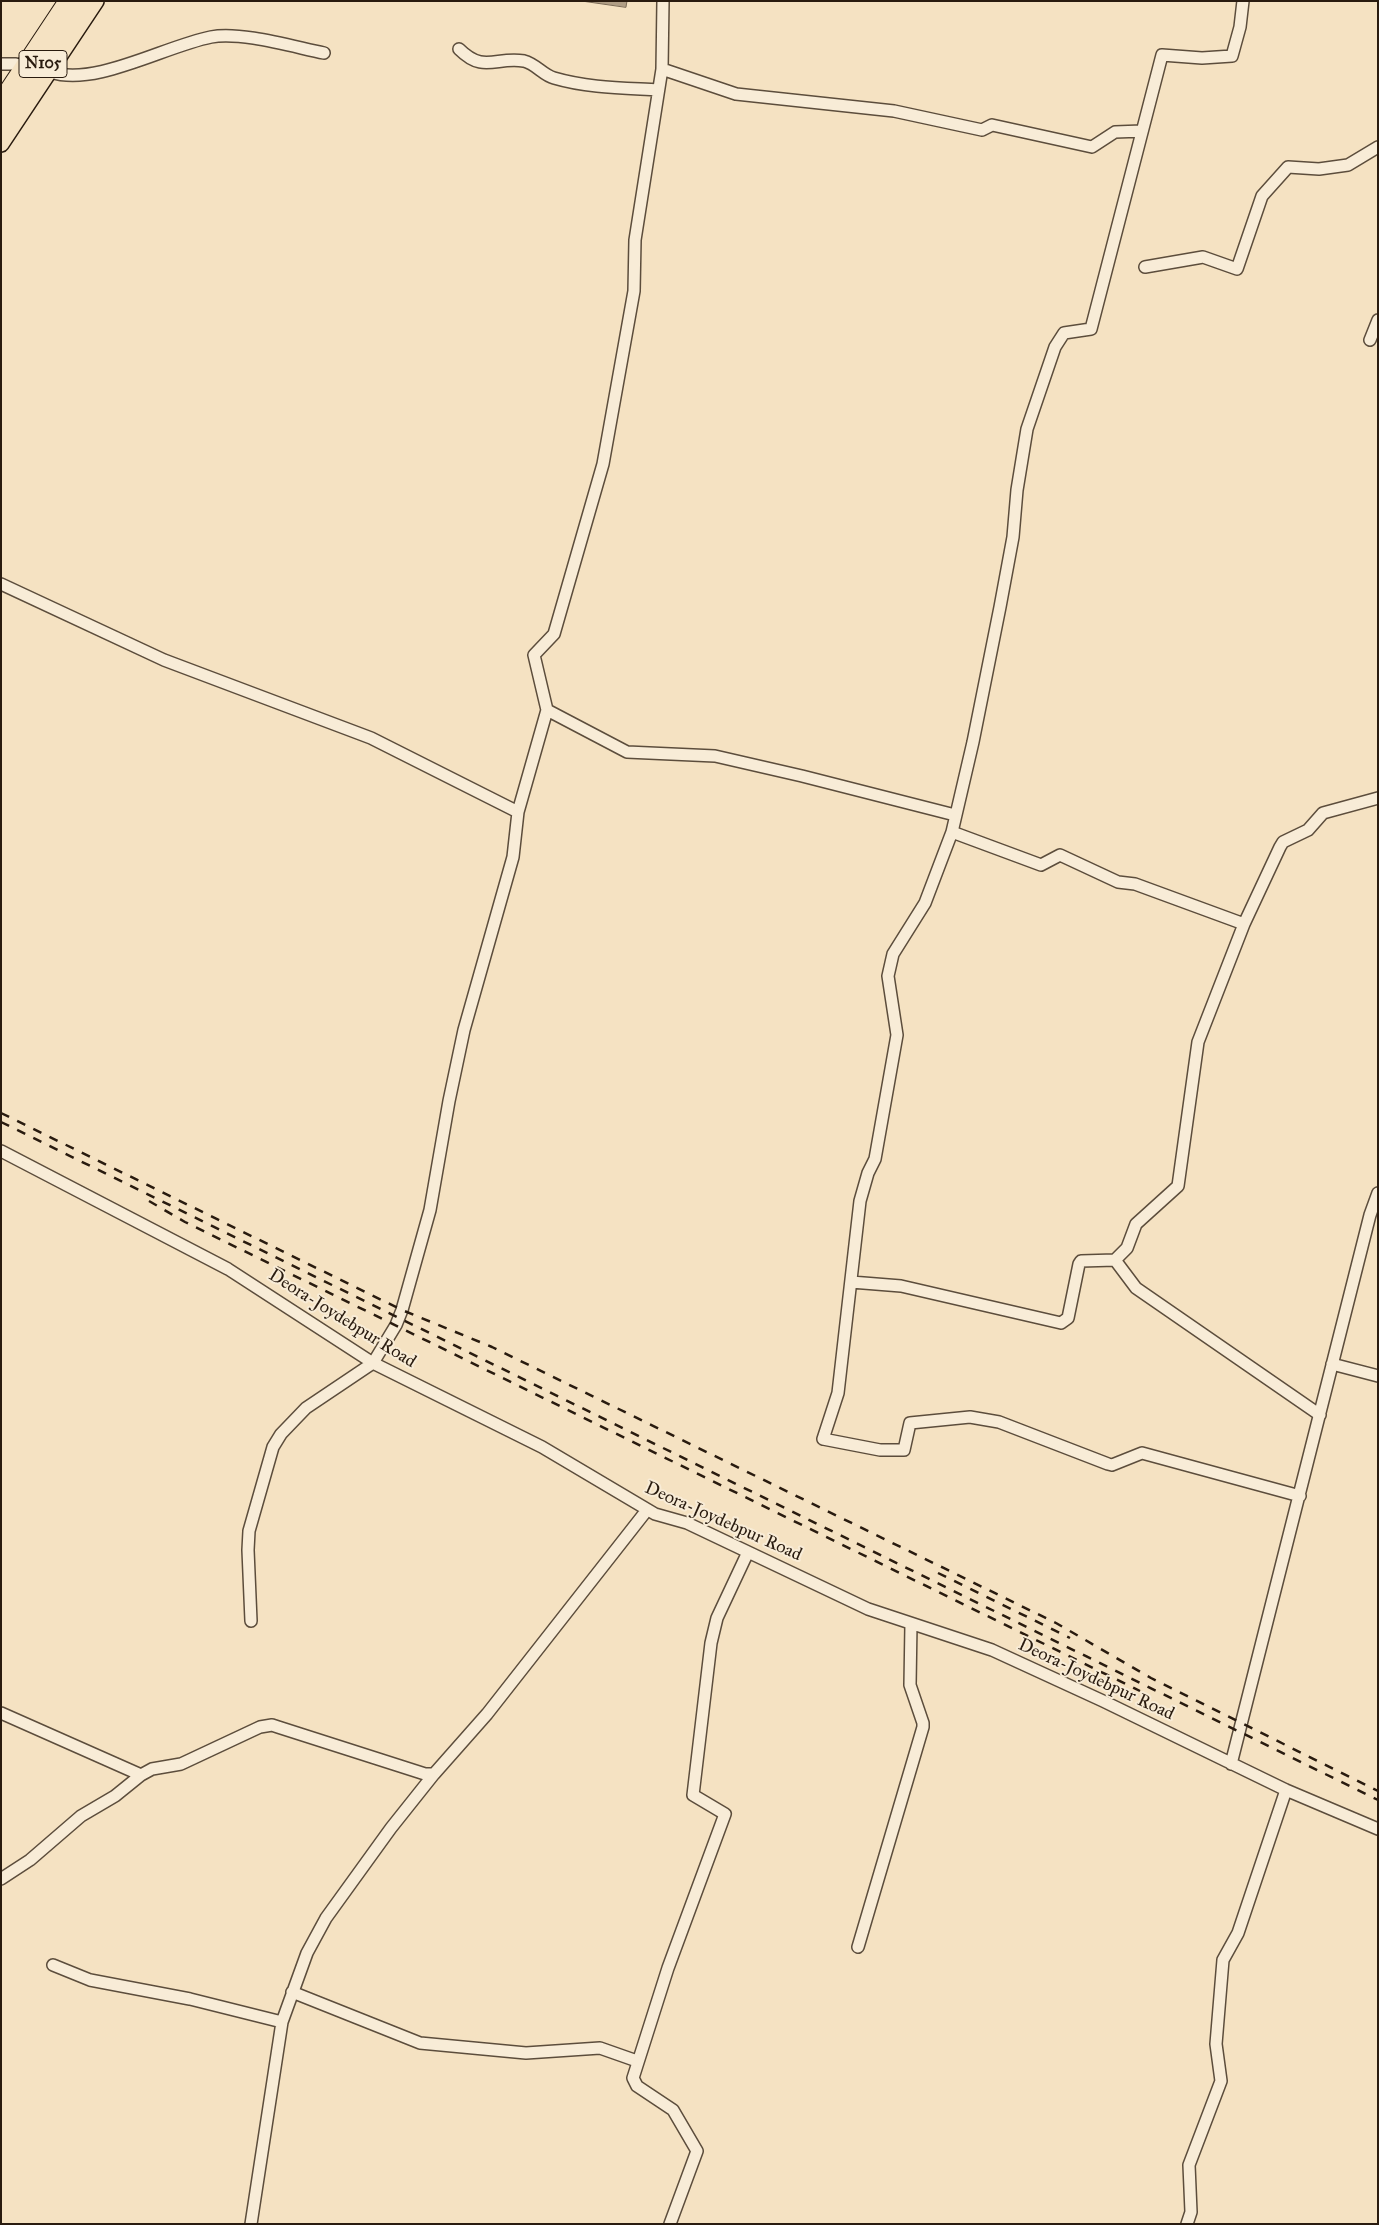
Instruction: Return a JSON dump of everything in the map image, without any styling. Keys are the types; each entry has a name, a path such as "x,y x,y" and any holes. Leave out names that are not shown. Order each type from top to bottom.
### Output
{"highway":[{"name":"N105","path":"1,102 68,1"},
{"name":"N105","path":"1,127 84,1"}],"main road":[{"path":"1,87 9,64 58,1"},
{"path":"1,144 51,72 96,1"}],"street":[{"path":"251,1621 249,1531 273,1447 281,1434 306,1408 374,1363 396,1325 402,1310 430,1210 449,1101 464,1030 513,857 518,812 547,710 534,654 554,634 603,464 634,291 635,240 662,69 663,1"},
{"path":"1244,1 1240,27 1232,56 1202,58 1162,55 1091,329 1064,333 1055,347 1027,429 1017,490 1013,537 1000,607 973,742 952,832 925,903 893,954 888,976 897,1035 875,1160 868,1173 860,1201 838,1393 823,1439 880,1450 904,1450 910,1424 940,1419 976,1418 999,1422 1112,1465 1142,1453 1300,1496"},
{"path":"51,72 63,76 91,74 213,36 252,38 324,54"},
{"path":"459,49 468,58 487,64 513,60 526,62 553,78 599,87 658,90"},
{"path":"662,69 736,94 894,111 982,130 992,125 1092,147 1115,132 1142,131"},
{"path":"1145,267 1203,257 1237,269 1262,196 1288,167 1319,169 1348,165 1378,147"},
{"path":"1370,340 1378,320"},
{"path":"1,584 164,660 371,738 518,812"},
{"path":"547,710 627,752 715,756 955,815"},
{"path":"852,1282 902,1286 1061,1323 1068,1318 1079,1264 1081,1262 1115,1260 1127,1248 1136,1224 1178,1186 1198,1042 1244,924 1283,842 1308,830 1323,813 1378,798"},
{"path":"952,832 1041,865 1060,854 1118,882 1135,884 1244,924"},
{"name":"Deora-Joydebpur Road","path":"1,1151 228,1269 374,1363 542,1447 647,1510 687,1523 868,1609 992,1650 1103,1701 1286,1790 1378,1830"},
{"path":"1231,1764 1332,1364 1374,1216 1378,1193"},
{"path":"1115,1260 1136,1288 1320,1415"},
{"path":"1332,1364 1378,1376"},
{"path":"251,2224 282,2022 307,1952 326,1918 391,1828 434,1774 487,1714 647,1510"},
{"path":"670,2224 697,2151 673,2110 634,2082 637,2061 668,1968 725,1814 693,1795 711,1643 717,1618 748,1552"},
{"path":"858,1947 923,1727 910,1685 911,1624"},
{"path":"1,1713 141,1775"},
{"path":"1,1879 30,1860 81,1816 115,1796 141,1775 152,1769 181,1764 244,1733 272,1725 425,1774 434,1774"},
{"path":"1186,2224 1191,2212 1190,2160 1222,2081 1216,2044 1222,1960 1238,1933 1286,1790"},
{"path":"53,1965 90,1980 190,1999 282,2022"},
{"path":"292,1992 420,2043 526,2054 600,2048 637,2061"}],"shaded area":[{"path":"582,1 627,1 626,7"}],"railway":[{"path":"1,1113 402,1310 492,1347 1056,1623 1151,1678 1378,1791"},
{"path":"1,1122 1378,1800"},
{"path":"149,1201 185,1222 1140,1691"},
{"path":"938,1573 1070,1638"}]}
